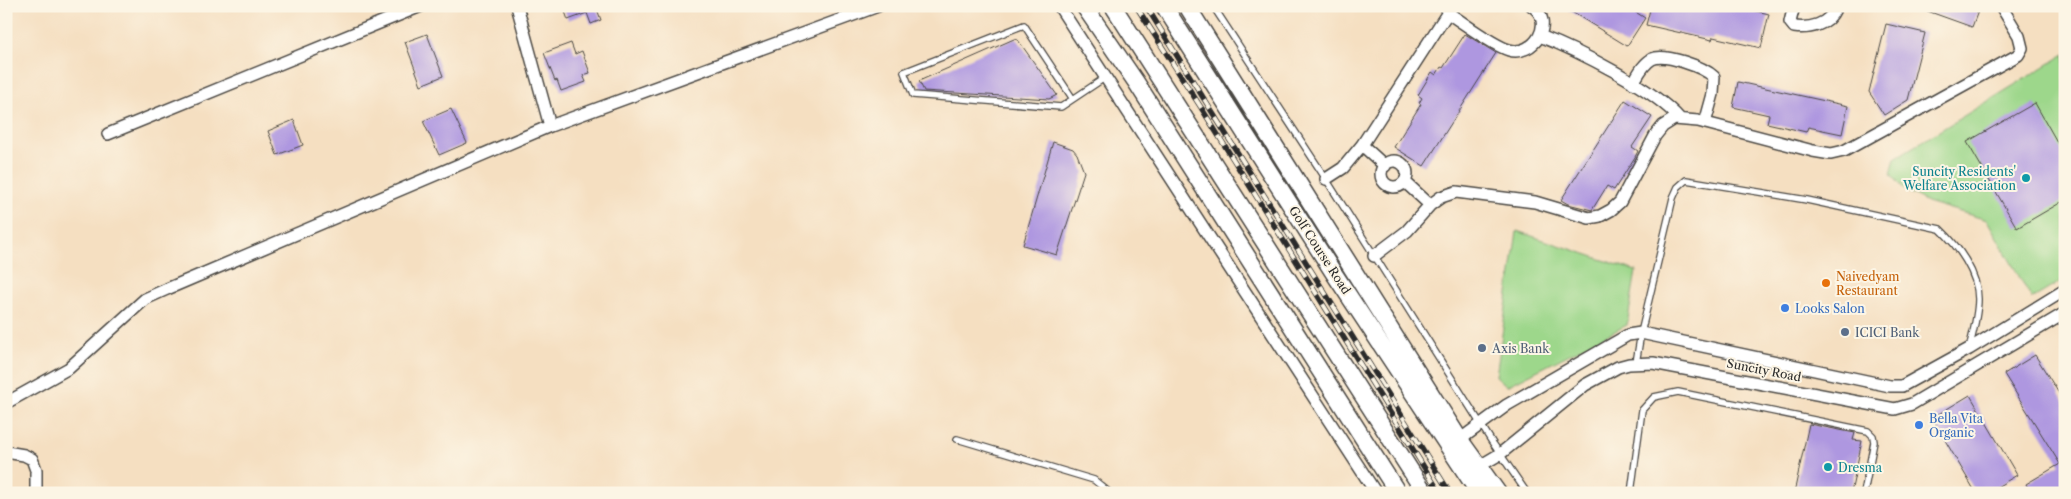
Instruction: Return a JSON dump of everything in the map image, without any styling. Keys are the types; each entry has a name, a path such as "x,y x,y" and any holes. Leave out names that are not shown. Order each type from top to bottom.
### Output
{"main road":[{"path":"1084,6 1136,82 1398,493"},
{"path":"1113,6 1425,493"},
{"name":"Golf Course Road","path":"1164,6 1335,275 1472,470 1479,493"},
{"path":"1187,6 1454,444"},
{"path":"1180,32 1198,22"},
{"path":"1136,82 1155,71"},
{"path":"1472,470 1498,493"}],"street":[{"path":"108,134 421,6"},
{"path":"517,6 550,126"},
{"path":"6,404 69,368 146,299 550,126 878,6"},
{"path":"1059,6 1376,493"},
{"path":"1326,179 1343,168 1362,146 1450,10 1509,50 1518,51 1526,49 1540,36 1542,30 1542,18 1532,6"},
{"path":"1794,6 1790,22 1794,27 1804,28 1820,24 1831,18 1835,9"},
{"path":"1374,256 1407,231 1430,205 1440,197 1456,192 1534,202 1589,218 1600,216 1620,202 1655,136 1663,126 1680,118 1813,151 1831,154 1844,151 2018,55 2022,48 2018,36 2001,6"},
{"path":"1540,36 1594,61 1633,83 1663,103 1680,118"},
{"path":"1633,83 1645,64 1652,59 1662,57 1708,70 1714,77 1713,94 1705,123"},
{"path":"1362,146 1385,166"},
{"path":"1392,162 1401,163 1407,174 1405,182 1394,187 1386,184 1382,174 1385,166 1392,162"},
{"path":"1405,182 1430,205"},
{"path":"1969,348 2065,290"},
{"name":"Suncity Road","path":"1472,470 1500,454 1585,385 1618,367 1636,363 1653,363 1895,409 1912,404 2065,313"},
{"path":"1454,444 1507,405 1621,338 1641,332"},
{"name":"Suncity Road","path":"1641,332 1890,386 1907,384 1969,348"},
{"path":"6,452 24,455 32,459 36,470 36,493"}],"lane":[{"path":"1213,6 1326,179 1500,454 1527,493"},
{"path":"1073,99 1024,25 904,72 913,95 1061,107 1073,99 1106,77"},
{"path":"1636,363 1641,332 1673,198 1680,184 1686,180 1696,180 1807,200 1940,229 1967,262 1975,283 1978,298 1969,348"},
{"path":"1631,493 1642,410 1654,396 1678,392 1868,431 1873,436 1874,442 1864,493"},
{"path":"957,439 1094,480 1110,493"}],"green space":[{"path":"2065,54 2065,279 2032,299 1987,220 1927,202 1905,190 1891,174 1895,158"},
{"path":"1517,231 1636,271 1627,325 1507,386 1496,376"}],"building":[{"path":"563,6 601,6 597,9 601,20 591,24 587,13 568,20"},
{"path":"1562,6 1626,6 1645,18 1627,46"},
{"path":"1651,6 1735,6 1769,14 1761,48 1713,37 1712,40 1646,25"},
{"path":"1920,6 1980,6 1972,27 1919,8"},
{"path":"1886,24 1925,33 1908,100 1884,115 1869,92"},
{"path":"427,34 443,76 421,85 405,42"},
{"path":"1465,34 1496,53 1424,166 1394,147 1421,104 1419,103 1422,98 1418,95 1432,72 1436,75 1441,67 1443,68"},
{"path":"1014,39 1018,40 1057,95 1049,99 924,91 919,81"},
{"path":"571,43 575,54 582,51 590,73 583,75 586,82 561,91 544,53"},
{"path":"1738,82 1848,106 1842,134 1808,127 1806,132 1767,123 1769,115 1733,107"},
{"path":"1625,100 1652,117 1632,147 1638,151 1614,190 1607,186 1592,210 1568,204 1561,200"},
{"name":"Suncity Residents' Welfare Association","path":"2035,103 2065,156 2065,200 2017,228 1967,142"},
{"path":"451,109 467,143 439,155 423,121"},
{"path":"294,120 303,145 277,155 268,131"},
{"path":"1053,142 1073,149 1084,172 1057,255 1023,245"},
{"path":"2035,355 2065,403 2065,493 2031,493 2026,484 2060,464 2004,374"},
{"path":"1970,395 2017,475 1987,493 1976,493 1932,418"},
{"name":"Dresma","path":"1809,424 1855,433 1853,440 1862,441 1851,493 1794,493"}],"railway":[{"path":"1136,6 1440,493"},
{"path":"1146,6 1450,493"}],"place":[{"name":"Suncity Residents' Welfare Association","path":"2026,178"},
{"name":"Naivedyam Restaurant","path":"1826,283"},
{"name":"Looks Salon","path":"1785,308"},
{"name":"ICICI Bank","path":"1845,332"},
{"name":"Axis Bank","path":"1482,348"},
{"name":"Bella Vita Organic","path":"1919,425"},
{"name":"Dresma","path":"1828,467"}]}
